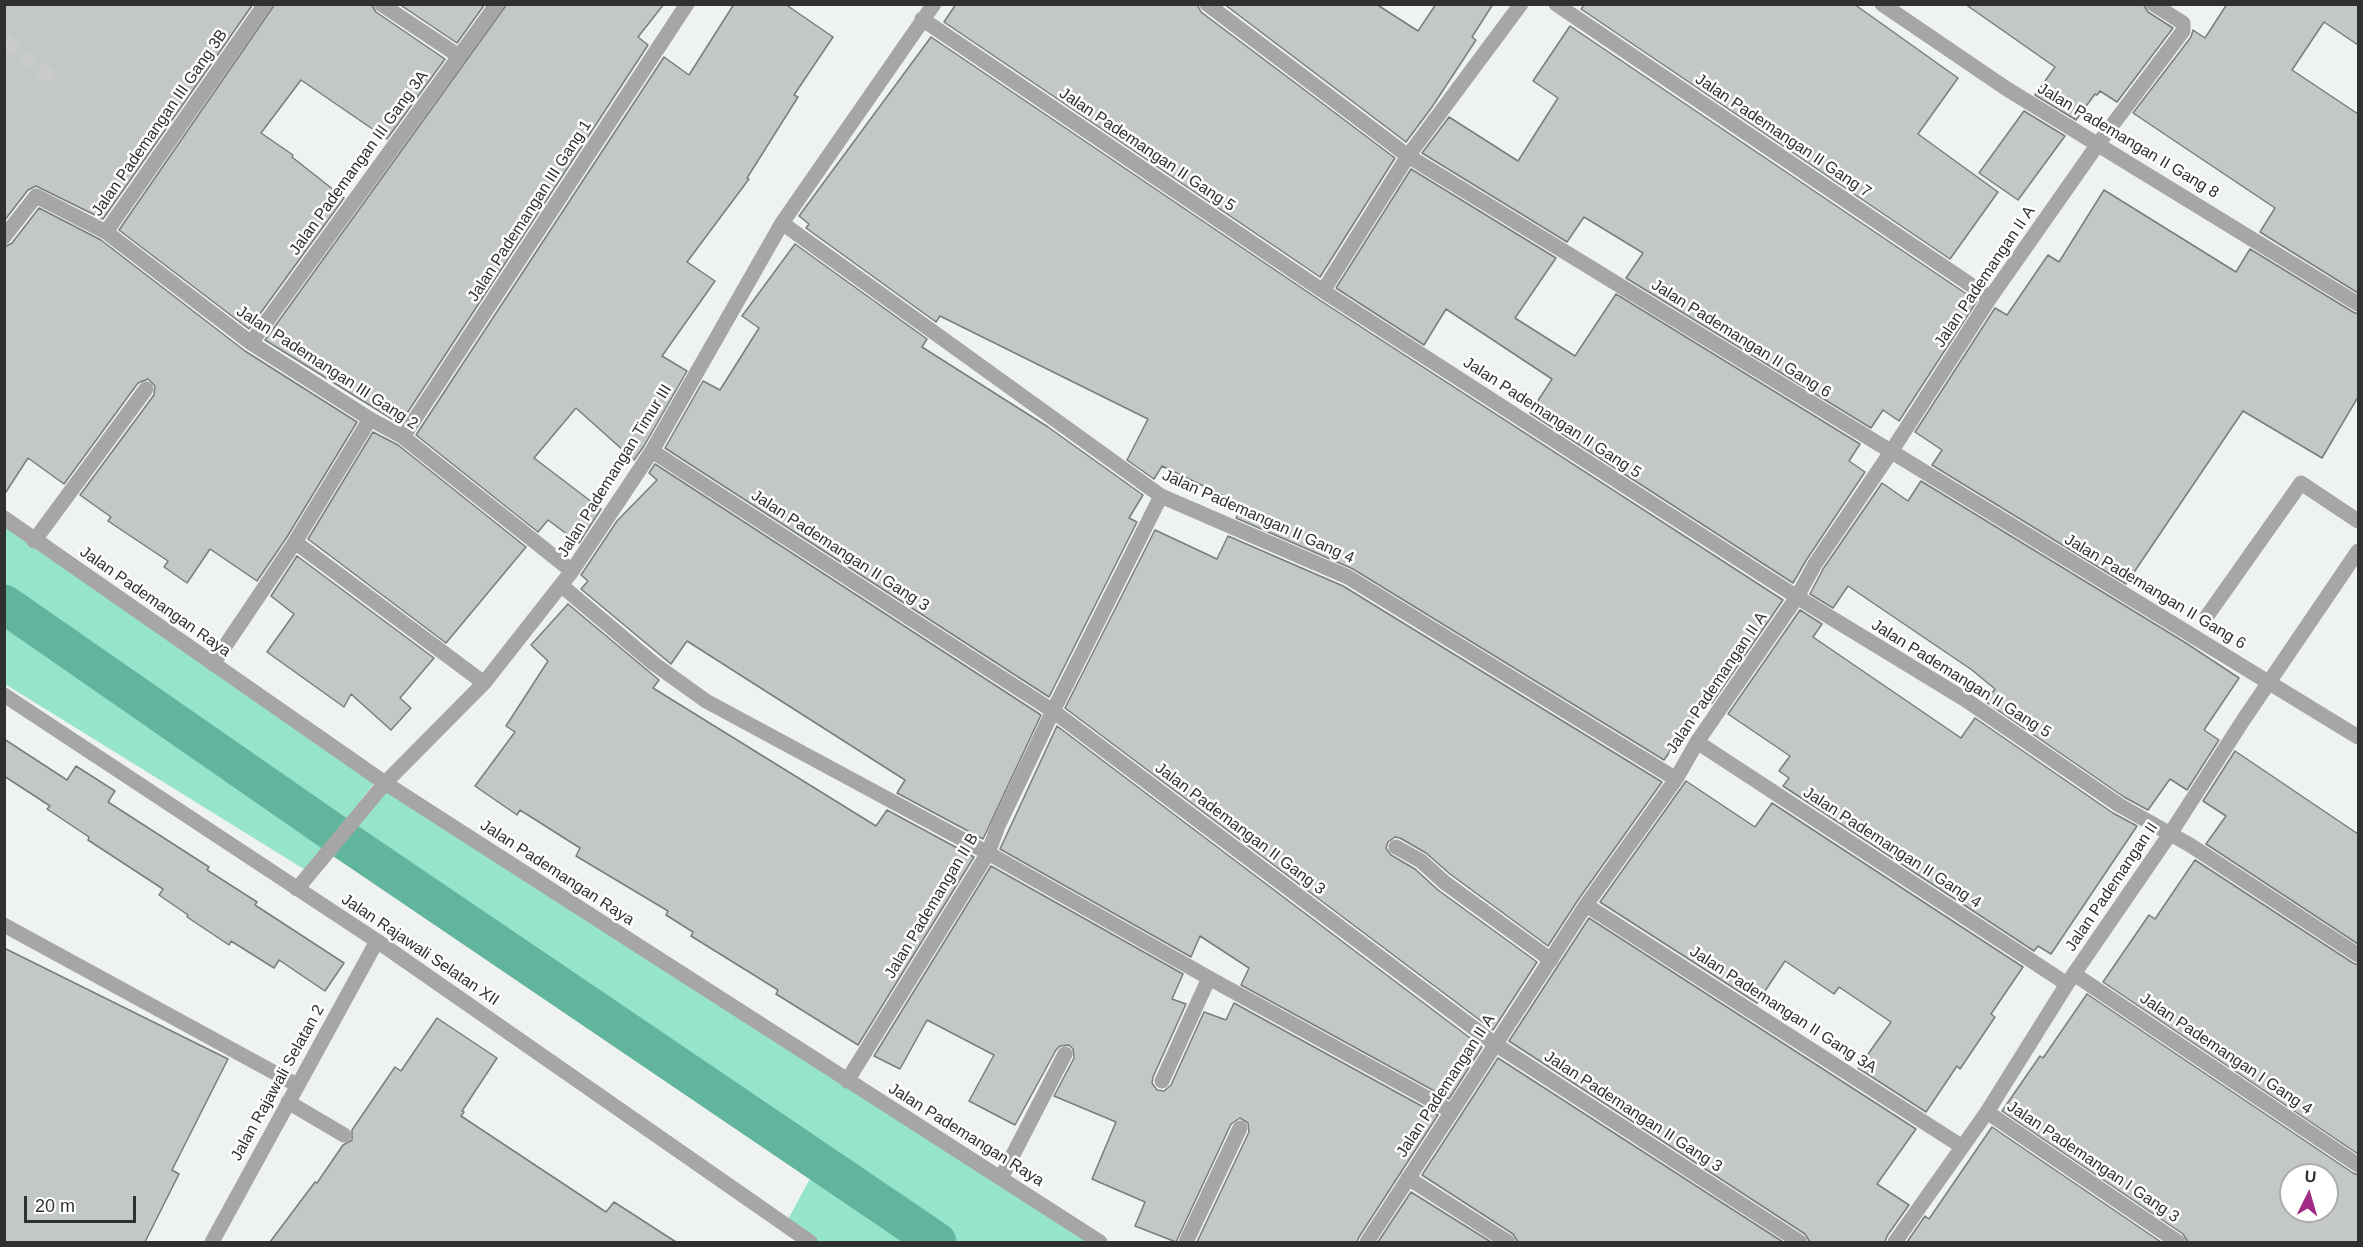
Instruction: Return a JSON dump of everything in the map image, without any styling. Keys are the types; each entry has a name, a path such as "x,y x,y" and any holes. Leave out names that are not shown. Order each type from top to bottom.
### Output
{"street":[{"name":"Jalan Pademangan III Gang 3B","path":"106,232 265,4"},
{"path":"381,4 459,56"},
{"name":"Jalan Pademangan III Gang 3A","path":"251,343 497,4"},
{"name":"Jalan Pademangan III Gang 1","path":"403,437 687,4"},
{"name":"Jalan Pademangan Timur III","path":"297,889 385,783 484,682 562,586 652,451 782,223 934,4"},
{"name":"Jalan Pademangan II Gang 6","path":"1207,4 1408,156 2358,736"},
{"path":"1323,291 1408,156 1521,4"},
{"name":"Jalan Pademangan II Gang 7","path":"1556,4 1990,298"},
{"name":"Jalan Pademangan II Gang 8","path":"1882,4 2007,89 2358,304"},
{"name":"Jalan Pademangan II A","path":"1367,1242 1586,905 1676,779 1698,742 1797,597 1815,564 1891,452 1990,298 2098,144 2183,31 2183,23 2153,4"},
{"name":"Jalan Pademangan II Gang 5","path":"922,20 1323,291 1797,597 1966,700 2119,805 2170,834 2358,955"},
{"name":"Jalan Pademangan III Gang 2","path":"5,234 36,196 106,232 251,343 370,419 403,437 572,572"},
{"name":"Jalan Pademangan II Gang 4","path":"782,223 1161,496 1348,577 1676,779"},
{"path":"34,541 146,389"},
{"path":"213,664 295,542 370,419"},
{"name":"Jalan Pademangan II Gang 3","path":"652,451 1053,711 1495,1044 1800,1242"},
{"path":"2207,616 2301,483 2358,521"},
{"name":"Jalan Pademangan II B","path":"847,1081 988,853 1053,711 1161,496"},
{"name":"Jalan Pademangan Raya","path":"4,518 385,783 1100,1242"},
{"path":"295,542 484,682"},
{"name":"Jalan Pademangan II","path":"1895,1242 1987,1112 2070,979 2357,555"},
{"path":"562,586 653,663 698,696 988,853 1451,1111"},
{"name":"Jalan Rajawali Selatan XII","path":"4,695 377,941 810,1242"},
{"name":"Jalan Pademangan II Gang 4","path":"1698,742 2070,979"},
{"path":"1396,847 1421,861 1444,882 1551,960"},
{"name":"Jalan Pademangan II Gang 3A","path":"1586,905 1961,1146"},
{"path":"4,925 297,1085"},
{"name":"Jalan Rajawali Selatan 2","path":"212,1242 377,941"},
{"path":"1162,1081 1209,978"},
{"name":"Jalan Pademangan I Gang 4","path":"2070,979 2358,1165"},
{"path":"1000,1178 1065,1054"},
{"path":"288,1102 344,1135"},
{"name":"Jalan Pademangan I Gang 3","path":"1987,1112 2178,1242"},
{"path":"1186,1242 1239,1128"},
{"path":"1408,1178 1508,1242"}],"green space":[{"path":"4,523 375,782 340,827 5,604"},
{"path":"4,613 343,839 385,783 1096,1242 810,1242 785,1225 819,1162 344,840 307,871 5,684"}],"building":[{"path":"4,4 253,4 103,219 36,186 28,190 4,221"},
{"path":"275,4 371,4 376,12 445,59 387,139 301,80 261,133 293,155 292,157 344,198 249,329 119,230"},
{"path":"399,4 485,4 457,43"},
{"path":"507,4 664,4 638,37 648,45 400,424 265,340"},
{"path":"734,4 785,4 833,37 794,95 798,97 747,178 749,179 687,262 715,281 662,356 687,371 644,446 634,460 576,408 534,458 601,509 579,543 548,520 538,532 416,435 664,57 689,75"},
{"path":"956,4 1197,4 1201,12 1395,158 1320,277 944,22"},
{"path":"1224,4 1376,4 1418,31 1436,4 1493,4 1472,37 1476,40 1406,142"},
{"path":"1585,4 1854,4 1958,78 1918,134 1998,192 1950,259 1581,9"},
{"path":"1965,4 2143,4 2148,12 2173,28 2117,102 2100,91 2097,95 2095,94 2076,120 2035,95 2055,67"},
{"path":"2227,4 2358,4 2358,45 2324,22 2292,70 2358,114 2358,293 2260,232 2275,208 2133,113 2191,37 2193,30 2205,38"},
{"path":"1570,26 1977,301 1899,421 1883,410 1871,428 1626,278 1643,253 1584,217 1567,242 1422,153 1449,117 1518,161 1558,98 1533,81"},
{"path":"931,37 1318,299 1783,600 1712,703 1706,699 1664,760 1353,569 1236,518 1243,505 1162,466 1154,479 1127,460 1148,419 940,316 936,322 806,228 809,224 799,216"},
{"path":"2024,111 2065,136 2018,200 1979,173"},
{"path":"1411,169 1556,258 1515,318 1575,356 1616,294 1860,444 1849,461 1865,472 1793,583 1530,413 1552,379 1446,309 1424,345 1336,288"},
{"path":"2104,190 2236,272 2250,249 2358,314 2358,397 2322,458 2243,411 2126,584 1932,465 1942,450 1915,432 1995,308 2007,315 2048,255 2059,262"},
{"path":"39,208 101,240 245,351 357,422 287,537 257,581 210,549 187,583 164,567 168,561 108,521 111,517 80,495 154,395 155,386 148,379 138,383 64,484 28,458 4,495 4,247 12,243"},
{"path":"795,244 927,339 922,347 1048,427 1143,495 1129,518 1137,522 1049,697 665,448 703,381 720,390 759,328 742,316"},
{"path":"373,432 398,445 526,547 446,643 308,539"},
{"path":"655,464 1041,715 983,839 897,793 905,780 687,641 671,664 581,589 588,581 581,575 617,521 657,480 649,473"},
{"path":"1921,481 2186,643 2239,678 2204,730 2219,740 2187,790 2170,779 2148,810 2124,797 1986,702 1995,689 1972,670 1848,586 1833,608 1810,594 1823,569 1882,483 1908,501"},
{"path":"1155,530 1217,559 1228,536 1343,586 1662,782 1548,946 1450,874 1426,853 1400,838 1395,837 1388,842 1386,848 1391,855 1415,869 1438,890 1537,962 1493,1030 1065,708"},
{"path":"297,556 434,658 400,698 411,708 391,730 351,694 344,707 267,652 294,614 271,596"},
{"path":"568,604 659,680 653,688 876,826 887,810 974,857 858,1045 776,994 778,990 691,936 693,932 666,915 668,911 576,856 580,848 520,810 517,815 475,786 515,732 506,726 548,661 531,645"},
{"path":"1800,610 1822,624 1813,637 1961,738 1975,718 2113,813 2137,826 2051,954 2038,946 2034,951 1783,786 1789,778 1779,771 1790,756 1728,714"},
{"path":"1057,726 1482,1047 1449,1099 1241,985 1249,968 1200,936 1191,957 1000,849"},
{"path":"4,739 67,780 76,766 115,791 108,802 209,867 207,870 257,902 255,905 344,963 325,991 279,960 274,968 231,941 229,945 187,917 188,915 159,895 163,889 88,840 89,837 47,809 50,806 4,776"},
{"path":"2235,751 2358,834 2358,944 2206,844 2226,816 2203,801"},
{"path":"1686,781 1755,827 1772,803 2023,967 1991,1014 1995,1017 1960,1069 1957,1066 1926,1112 1858,1068 1891,1022 1839,987 1834,994 1785,961 1757,1003 1600,902"},
{"path":"2195,860 2358,965 2358,1154 2103,982 2149,915 2155,919"},
{"path":"991,866 1183,974 1172,999 1186,1004 1153,1077 1152,1083 1157,1090 1164,1091 1171,1085 1204,1012 1226,1020 1234,1003 1438,1115 1357,1242 1197,1242 1249,1132 1248,1123 1240,1118 1231,1124 1176,1242 1135,1226 1145,1202 1092,1179 1116,1122 1054,1096 1074,1058 1073,1049 1069,1045 1060,1046 1056,1050 1015,1125 969,1101 994,1055 927,1020 900,1069 874,1056"},
{"path":"1589,918 1916,1129 1877,1184 1909,1205 1885,1242 1810,1242 1805,1234 1509,1041"},
{"path":"4,948 228,1059 172,1170 179,1174 145,1242 4,1242"},
{"path":"2087,994 2338,1163 2279,1163 2279,1223 2339,1223 2339,1164 2358,1175 2358,1242 2188,1242 2183,1234 2002,1111 2040,1056 2043,1058"},
{"path":"437,1018 497,1058 461,1116 606,1212 614,1202 676,1242 270,1242 315,1182 317,1183 343,1145 352,1140 352,1130 395,1067 401,1071"},
{"path":"1498,1058 1783,1242 1518,1242 1513,1234 1422,1175"},
{"path":"1992,1127 2161,1242 1907,1242 1925,1216 1929,1219"},
{"path":"1411,1192 1491,1242 1378,1242"}],"waterway":[{"path":"4,604 344,840 937,1242"}],"tunnel":[{"path":"4,41 53,79"}]}
